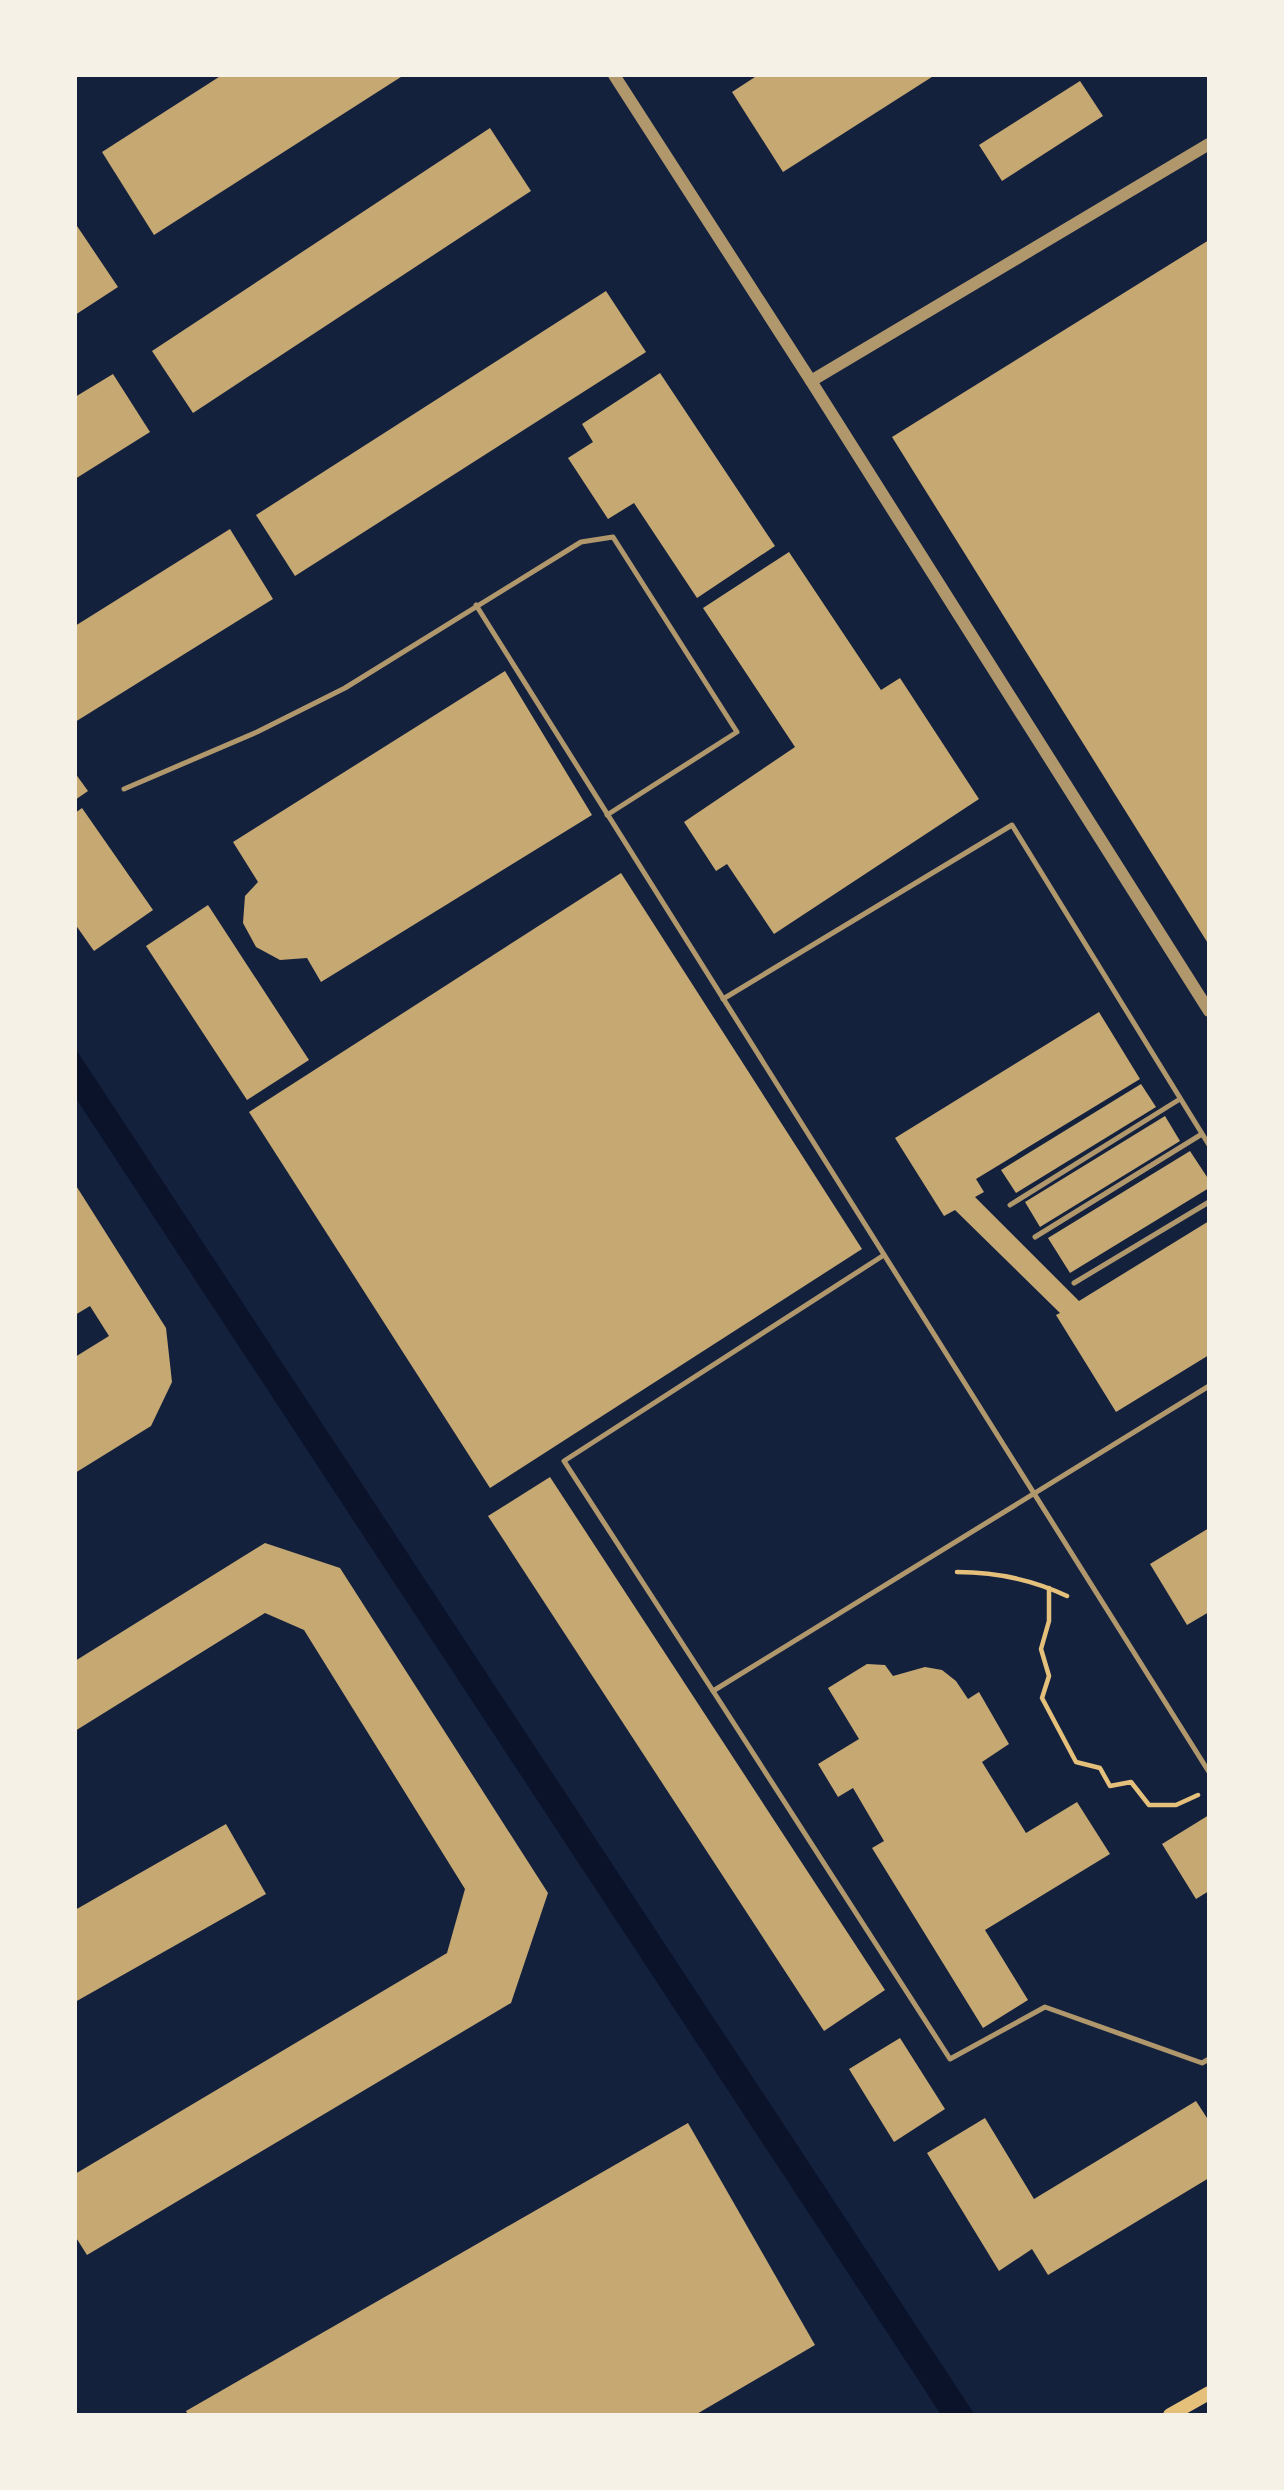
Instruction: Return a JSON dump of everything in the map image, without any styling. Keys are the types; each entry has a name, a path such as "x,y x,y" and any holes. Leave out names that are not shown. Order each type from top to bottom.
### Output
{"main road":[{"path":"1170,2415 1209,2393"}],"street":[{"path":"614,75 1209,1011"},
{"path":"811,381 1209,144"}],"lane":[{"path":"124,789 257,732 345,688 581,542 613,537 737,732 607,815"},
{"path":"476,605 1209,1772"},
{"path":"723,999 1012,825 1209,1146"},
{"path":"1010,1205 1180,1099"},
{"path":"1035,1237 1202,1134"},
{"path":"1074,1283 1209,1202"},
{"path":"884,1255 564,1461 950,2059 1045,2007 1202,2063 1209,2059"},
{"path":"713,1691 1209,1386"}],"path":[{"path":"951,1573 1010,1577 1049,1588 1077,1600"},
{"path":"1049,1588 1049,1621 1041,1649 1049,1676 1042,1698 1076,1762 1100,1768 1110,1786 1131,1782 1149,1805 1176,1805 1209,1790"}],"water":[{"path":"75,1048 975,2415 941,2415 75,1097"}],"building":[{"path":"222,75 404,75 154,235 102,152"},
{"path":"758,75 935,75 783,172 732,92"},
{"path":"1080,81 1103,116 1002,181 979,145"},
{"path":"490,128 531,191 193,413 152,351"},
{"path":"75,223 118,287 75,315"},
{"path":"1209,240 1209,945 892,437"},
{"path":"606,291 646,352 295,576 256,515"},
{"path":"660,373 775,546 697,598 634,503 608,519 568,458 593,442 582,424"},
{"path":"113,374 150,432 75,479 75,397"},
{"path":"230,529 273,599 75,722 75,626"},
{"path":"789,552 881,690 900,678 979,799 774,934 727,864 716,871 684,822 795,747 703,608"},
{"path":"505,671 592,815 321,982 307,958 280,960 256,947 243,923 245,896 258,882 233,842"},
{"path":"75,773 88,791 75,800"},
{"path":"82,808 153,910 94,951 75,924 75,813"},
{"path":"621,873 862,1249 490,1488 249,1112"},
{"path":"208,905 309,1060 247,1100 146,946"},
{"path":"1099,1012 1140,1079 976,1179 984,1192 975,1197 1079,1301 1209,1221 1209,1355 1116,1412 1056,1315 1060,1313 955,1210 944,1216 895,1138"},
{"path":"1141,1084 1156,1107 1016,1193 1001,1170"},
{"path":"1165,1116 1180,1141 1040,1227 1025,1202"},
{"path":"1190,1151 1209,1180 1209,1188 1070,1273 1048,1238"},
{"path":"75,1184 166,1328 172,1382 151,1426 75,1473 75,1357 109,1336 90,1306 75,1315"},
{"path":"550,1477 885,1990 824,2031 488,1516"},
{"path":"1209,1528 1209,1612 1187,1625 1150,1564"},
{"path":"265,1543 340,1568 548,1893 511,2003 87,2255 75,2236 75,2174 447,1953 465,1889 304,1630 265,1613 75,1731 75,1661"},
{"path":"867,1664 885,1665 893,1676 925,1667 942,1670 956,1681 968,1699 979,1692 1009,1744 982,1762 1026,1833 1077,1802 1110,1854 985,1930 1028,2000 983,2028 872,1848 884,1841 853,1788 838,1797 818,1764 859,1739 828,1688"},
{"path":"1209,1815 1209,1891 1196,1899 1162,1844"},
{"path":"226,1824 266,1894 75,2002 75,1910"},
{"path":"900,2038 945,2109 894,2142 849,2069"},
{"path":"1196,2101 1209,2121 1209,2178 1048,2275 1032,2249 999,2271 927,2153 985,2118 1034,2199"},
{"path":"688,2123 815,2345 695,2415 188,2415 186,2411"}]}
